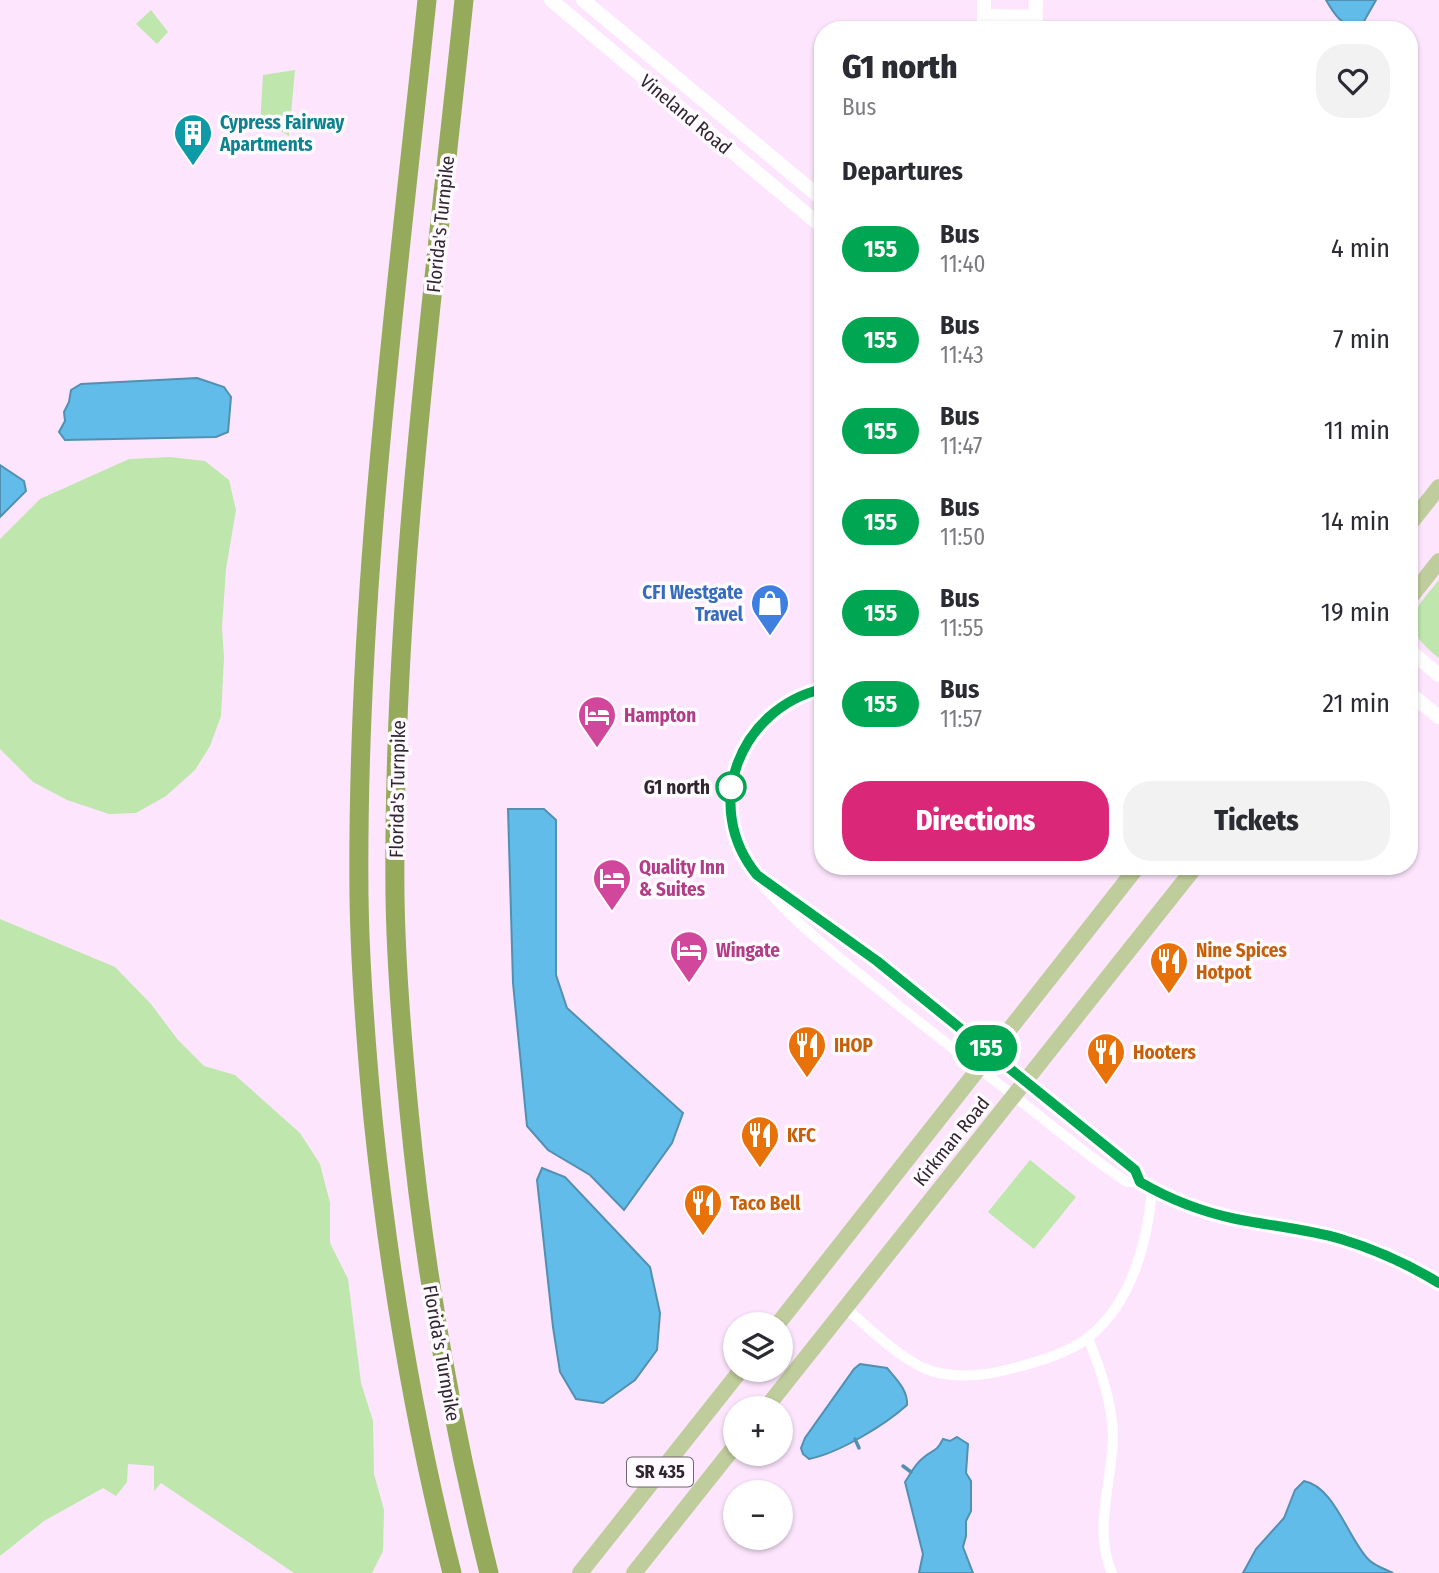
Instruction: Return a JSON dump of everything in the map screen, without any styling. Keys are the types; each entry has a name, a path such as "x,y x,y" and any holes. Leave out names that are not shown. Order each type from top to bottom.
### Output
{"highway":[{"name":"Florida's Turnpike","path":"428,0 380,453 369,595 361,745 359,898 364,1027 396,1302 420,1435 452,1573"},
{"name":"Florida's Turnpike","path":"464,0 416,456 404,598 397,746 395,897 400,1024 432,1297 455,1428 489,1573"}],"main road":[{"path":"1418,514 1439,487"},
{"path":"1418,588 1439,561"},
{"name":"Kirkman Road","path":"787,1312 1131,875"},
{"name":"Kirkman Road","path":"775,1396 1189,875"},
{"name":"SR 435","path":"580,1573 731,1382"},
{"name":"SR 435","path":"634,1573 723,1461"}],"street":[{"name":"Vineland Road","path":"551,0 814,220"},
{"name":"Vineland Road","path":"583,0 814,192"},
{"path":"984,0 985,21"},
{"path":"1036,0 1036,21"},
{"path":"1418,658 1439,675"},
{"path":"814,692 788,702 769,716 753,733 736,766 731,797 735,831 743,854 783,907 977,1068 1127,1182 1140,1182 1198,1208 1235,1219 1279,1225 1341,1239 1404,1262 1439,1283"},
{"path":"1418,700 1439,717"},
{"path":"757,875 856,946 990,1052 1135,1170 1140,1182"},
{"path":"844,960 856,946"},
{"path":"845,1308 928,1369 958,1375 1001,1371 1044,1360 1088,1338 1112,1313 1132,1276 1143,1243 1151,1209 1152,1189"},
{"path":"1088,1338 1100,1366 1113,1437 1104,1542 1105,1559 1112,1573"}],"green space":[{"path":"151,10 168,32 157,44 136,24"},
{"path":"295,70 289,136 281,131 260,128 263,75"},
{"path":"170,457 205,461 229,480 236,510 226,569 221,716 210,746 195,770 166,796 136,813 109,814 67,800 33,782 0,749 0,539 40,499 129,459"},
{"path":"1439,580 1439,658 1418,637 1418,606"},
{"path":"0,919 115,967 204,1066 235,1075 300,1133 320,1164 330,1203 330,1243 348,1279 361,1383 373,1421 374,1474 384,1510 383,1551 372,1573 294,1573 161,1483 154,1491 154,1466 128,1464 127,1482 116,1496 103,1488 44,1521 0,1556"},
{"path":"1030,1160 1076,1197 1034,1249 988,1212"}],"water":[{"path":"1326,0 1376,0 1364,21 1342,21"},
{"path":"197,378 224,387 231,397 228,432 216,437 65,440 59,432 65,421 64,412 71,390 81,384"},
{"path":"0,465 24,481 26,491 0,517"},
{"path":"508,809 544,809 556,820 556,975 567,1008 683,1113 672,1143 624,1210 590,1175 548,1150 527,1126 513,983"},
{"path":"542,1168 565,1177 650,1267 660,1313 657,1350 635,1380 603,1403 576,1399 560,1372 537,1180"},
{"path":"860,1364 887,1368 903,1390 907,1405 861,1437 834,1451 809,1459 801,1448 805,1438"},
{"path":"957,1437 968,1444 966,1473 971,1481 971,1511 966,1521 963,1547 973,1573 919,1573 923,1554 905,1482 918,1463 936,1449 943,1439 950,1441"},
{"path":"1304,1481 1315,1485 1333,1503 1369,1560 1393,1573 1243,1573 1256,1549 1284,1518 1295,1490"}],"waterway":[{"path":"855,1439 859,1448"},
{"path":"903,1466 911,1472"}],"bus line":[{"name":"155","path":"814,691 788,702 761,724 746,743 732,777 731,806 738,843 757,875 910,987 1135,1170 1140,1182 1198,1208 1235,1219 1279,1225 1341,1239 1404,1262 1439,1283"}],"place":[{"name":"Cypress Fairway Apartments","path":"193,167"},
{"name":"CFI Westgate Travel","path":"770,637"},
{"name":"Hampton","path":"597,749"},
{"name":"G1 north","path":"731,787"},
{"name":"Quality Inn & Suites","path":"612,912"},
{"name":"Wingate","path":"689,984"},
{"name":"Nine Spices Hotpot","path":"1169,995"},
{"name":"IHOP","path":"807,1079"},
{"name":"Hooters","path":"1106,1086"},
{"name":"KFC","path":"760,1169"},
{"name":"Taco Bell","path":"703,1237"}]}
